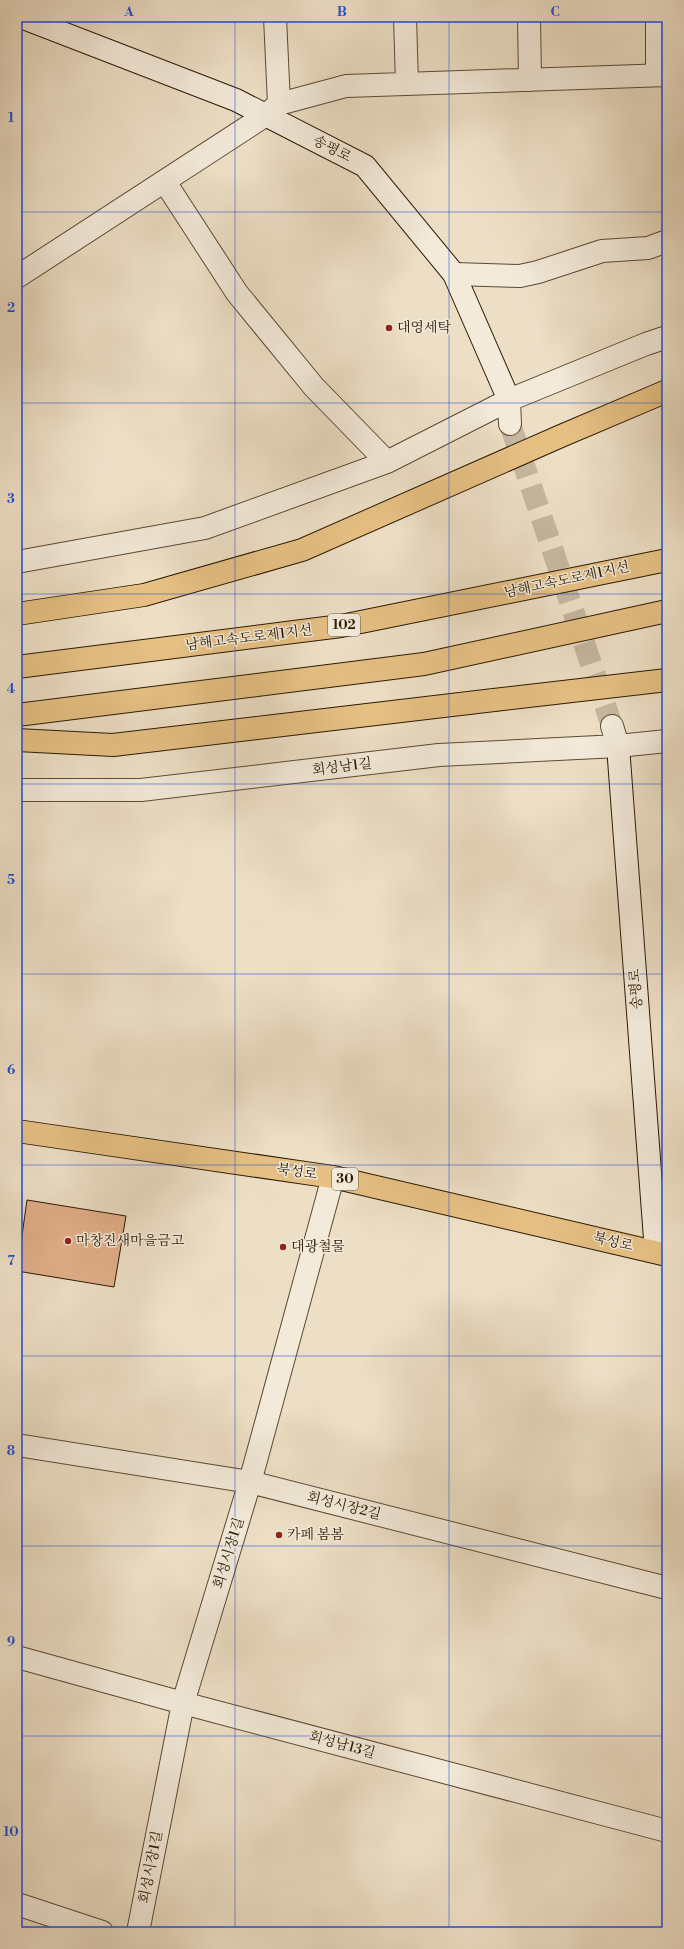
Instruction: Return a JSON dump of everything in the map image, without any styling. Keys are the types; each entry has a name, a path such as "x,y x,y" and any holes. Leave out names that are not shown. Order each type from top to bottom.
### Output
{"main road":[{"path":"17,614 144,595 302,550 560,436 667,391"},
{"name":"남해고속도로제1지선","path":"17,667 341,626 667,560"},
{"path":"17,715 424,664 646,616 667,610"},
{"path":"17,740 113,745 667,680"},
{"name":"북성로","path":"17,1131 333,1177 662,1254"}],"street":[{"name":"송평로","path":"21,17 236,100 272,109 365,166 454,274 509,400 510,424"},
{"path":"272,109 275,17"},
{"path":"405,17 407,84"},
{"path":"529,17 530,80"},
{"path":"17,276 165,182 272,109 346,86 662,75 657,17"},
{"path":"165,182 237,293 314,387 387,462"},
{"path":"454,274 520,276 538,272 602,251 648,248 667,241"},
{"path":"17,562 205,528 387,462 509,400 646,344 667,338"},
{"name":"송평로","path":"615,736 662,1254"},
{"name":"회성남1길","path":"17,790 141,790 615,736 667,741"},
{"name":"회성시장1길","path":"138,1932 183,1703 250,1482 333,1177"},
{"name":"회성시장2길","path":"17,1445 250,1482 667,1588"},
{"name":"회성남13길","path":"17,1657 183,1703 667,1831"},
{"path":"17,1904 102,1932"}],"building":[{"path":"27,1200 126,1216 114,1287 17,1271"}],"tunnel":[{"path":"510,424 612,726"}],"place":[{"name":"대영세탁","path":"389,328"},
{"name":"마창진새마을금고","path":"68,1241"},
{"name":"대광철물","path":"283,1247"},
{"name":"카페 봄봄","path":"279,1535"}]}
